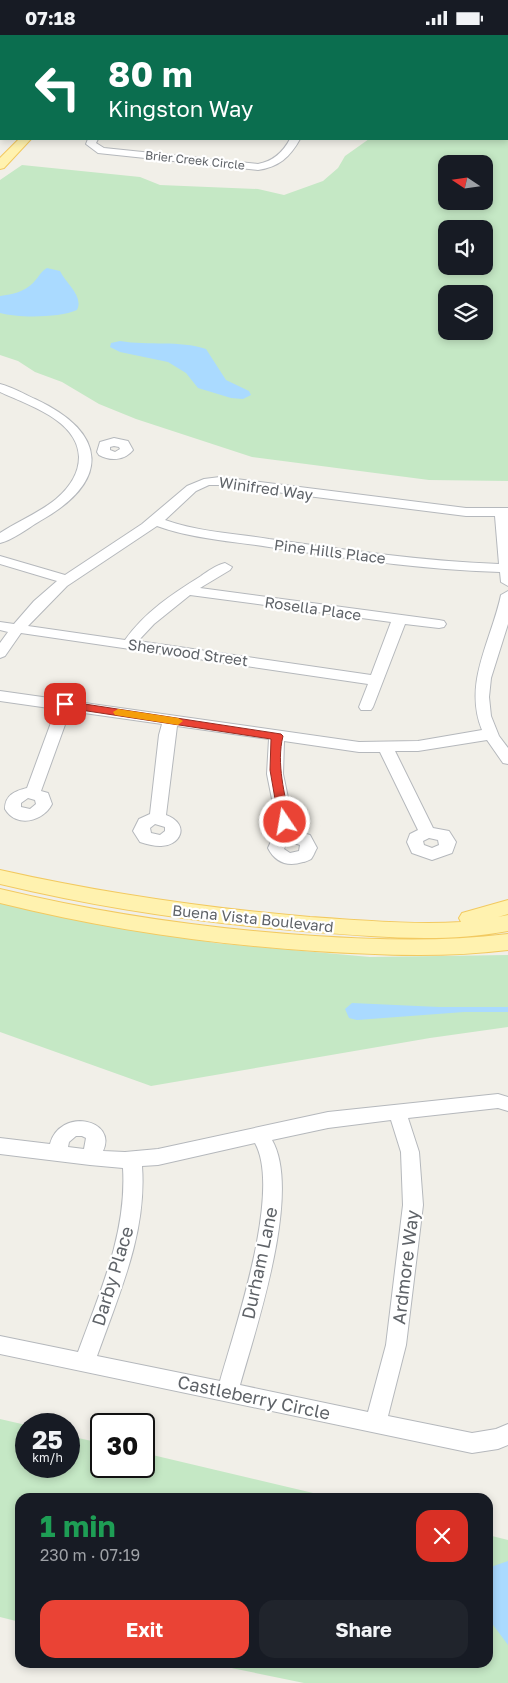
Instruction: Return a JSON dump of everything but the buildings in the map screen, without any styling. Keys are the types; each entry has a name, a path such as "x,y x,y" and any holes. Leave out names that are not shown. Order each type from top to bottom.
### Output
{"main road":[{"path":"0,150 9,140"},
{"path":"0,165 24,140"},
{"name":"Buena Vista Boulevard","path":"0,877 37,886 143,905 245,920 386,930 451,931 508,923"},
{"name":"Buena Vista Boulevard","path":"0,897 133,924 213,935 290,942 418,948 508,942"},
{"path":"386,930 455,921 508,907"}],"street":[{"name":"Brier Creek Circle","path":"93,140 92,146 104,151 258,167 270,164 281,158 294,140"},
{"path":"0,388 64,421 79,435 87,451 82,476 68,495 50,509 0,539"},
{"path":"87,451 102,450"},
{"name":"Winifred Way","path":"0,653 44,599 67,580 156,521 189,488 204,481 212,480 422,507 505,512"},
{"path":"505,512 507,575"},
{"name":"Pine Hills Place","path":"156,521 192,531 304,548 453,565 507,575"},
{"path":"0,560 67,580"},
{"path":"129,644 146,623 188,591 225,567"},
{"name":"Rosella Place","path":"188,591 439,624"},
{"path":"508,595 486,666 481,691 483,709 491,734 508,759"},
{"path":"366,707 399,620"},
{"name":"Sherwood Street","path":"0,626 375,680"},
{"path":"0,696 352,746 386,748 445,743 491,734"},
{"path":"33,793 65,704"},
{"path":"158,818 167,735 171,720"},
{"path":"277,736 275,745 276,770 288,836"},
{"path":"386,748 427,831"},
{"path":"0,1146 90,1157 132,1159 158,1157 328,1120 498,1101 508,1104"},
{"name":"Ardmore Way","path":"376,1423 396,1345 413,1205 410,1152 404,1129 396,1113"},
{"path":"58,1154 61,1139 65,1133 79,1128 91,1131 95,1136 96,1145 90,1157"},
{"name":"Durham Lane","path":"228,1392 272,1220 274,1167 268,1149 260,1135"},
{"name":"Darby Place","path":"84,1362 128,1237 135,1179 132,1159"},
{"name":"Castleberry Circle","path":"0,1345 472,1443 498,1439 508,1434"}],"green space":[{"path":"368,140 508,140 508,481 429,480 252,457 136,419 99,404 62,382 35,372 18,361 0,355 0,180 22,165 140,177 160,185 258,189 284,195 323,181 338,168 345,156"},
{"path":"0,903 215,943 370,957 508,955 508,1027 430,1038 151,1086 0,1032"},
{"path":"0,1419 15,1422 15,1478 80,1478 80,1438 90,1441 90,1478 155,1478 155,1456 313,1493 15,1493 15,1621 0,1617"},
{"path":"493,1536 508,1540 508,1683 304,1683 231,1668 493,1668"}],"water":[{"path":"47,268 60,271 76,295 79,305 77,310 60,315 39,316 17,316 0,313 0,296 26,289"},
{"path":"120,341 175,344 206,349 226,380 249,391 251,395 243,399 231,398 198,388 186,373 168,362 120,352 110,347 111,343"},
{"path":"352,1003 439,1007 508,1007 508,1012 464,1012 357,1020 349,1018 345,1009"},
{"path":"508,1561 508,1645 493,1625 493,1566"}],"slow traffic":[{"path":"118,712 178,721"}],"route":[{"path":"65,704 277,736 275,745 276,770 285,822"}]}
